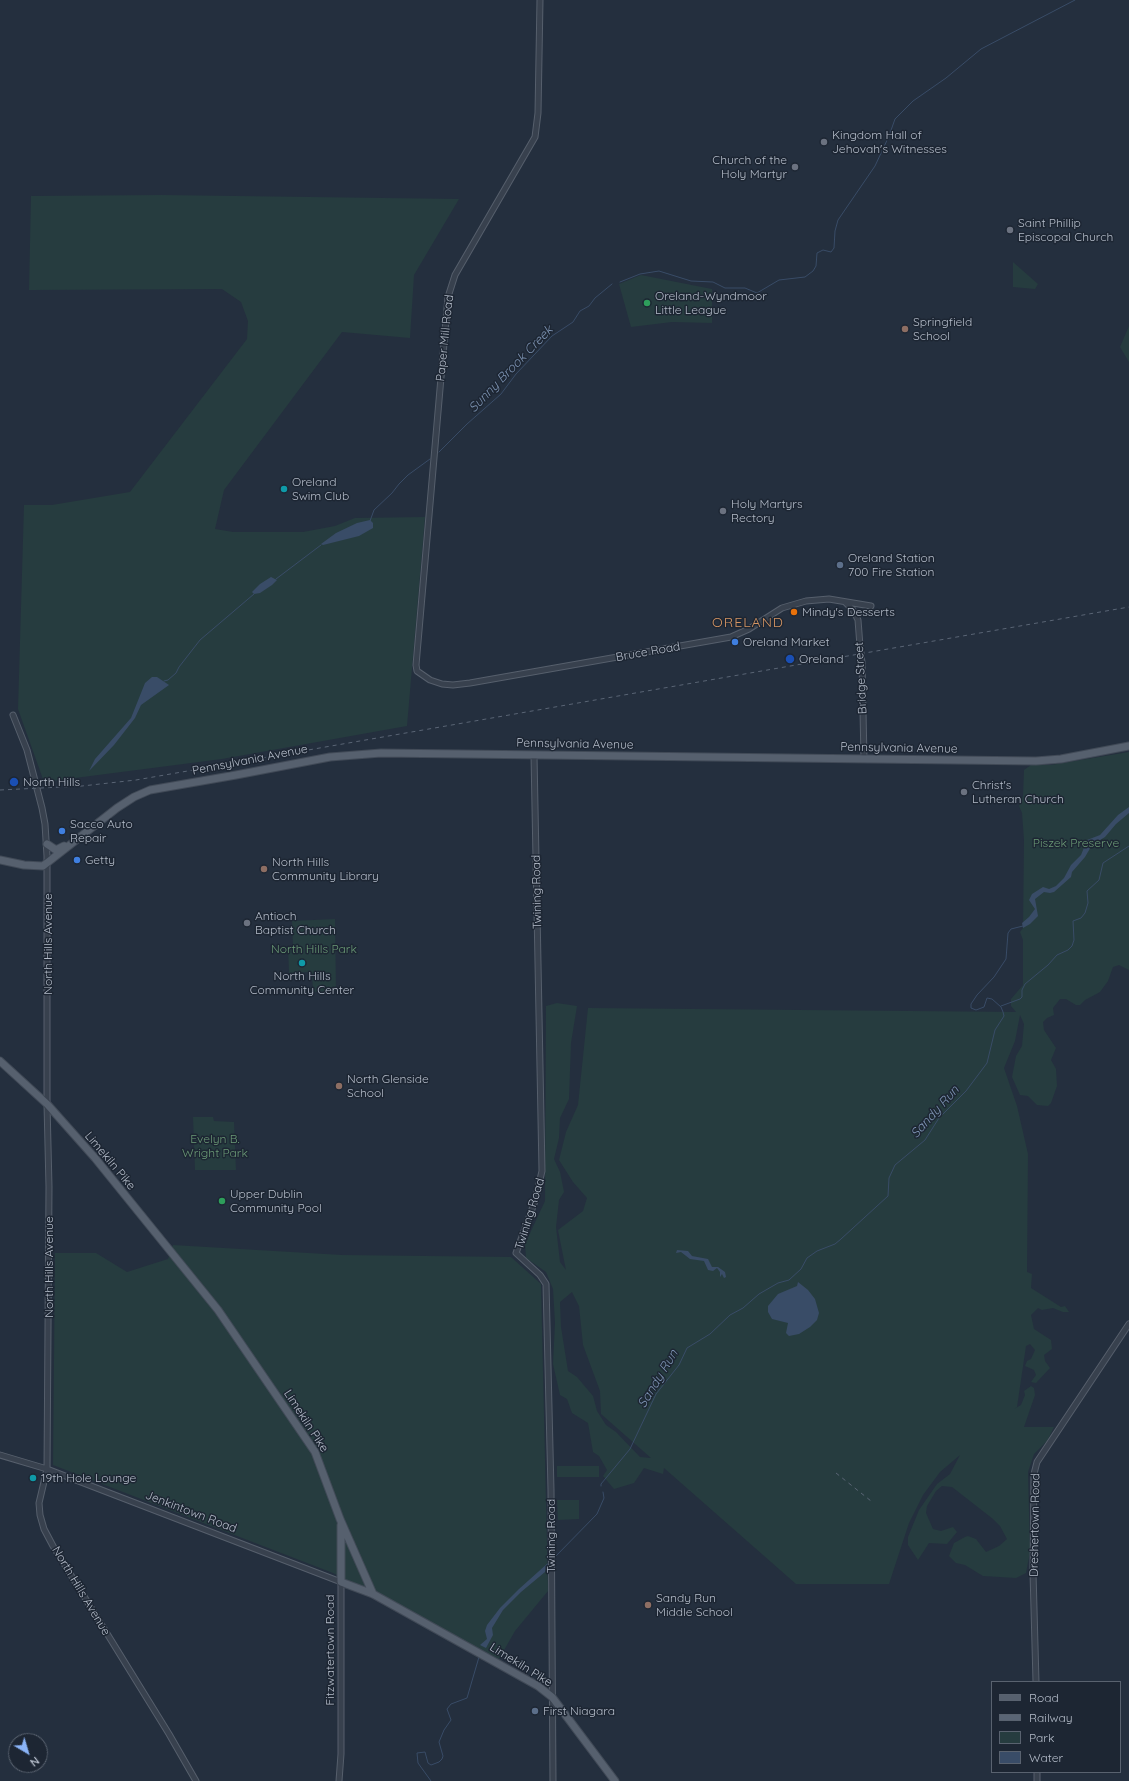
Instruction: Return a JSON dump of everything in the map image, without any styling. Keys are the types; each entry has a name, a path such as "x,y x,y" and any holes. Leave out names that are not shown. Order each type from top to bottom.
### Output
{"main road":[{"name":"Pennsylvania Avenue","path":"47,864 133,797 160,787 236,775 330,756 381,753 1036,761 1061,759 1129,746"},
{"path":"47,844 56,850 69,842 78,839"},
{"path":"0,860 38,867 47,864"},
{"name":"Limekiln Pike","path":"0,1061 47,1104 95,1158 218,1310 310,1444 320,1463 340,1519 373,1594 485,1655 538,1686 552,1697 614,1781"},
{"name":"Fitzwatertown Road","path":"340,1519 342,1540 341,1582"},
{"name":"Jenkintown Road","path":"341,1582 373,1594"}],"street":[{"name":"Paper Mill Road","path":"419,674 416,666 448,298 455,275 535,137 538,113 540,0"},
{"name":"Bruce Road","path":"419,674 430,680 446,684 470,683 731,637 748,630 774,612 788,605 820,599 871,606"},
{"name":"Bridge Street","path":"845,602 853,610 858,620 862,663 864,759"},
{"name":"North Hills Avenue","path":"13,715 30,760 45,824 47,844 47,1104 49,1187 48,1469 39,1503 40,1515 44,1530 196,1781"},
{"name":"Twining Road","path":"534,755 542,1171 535,1201 516,1253 540,1275 546,1284 551,1490 553,1781"},
{"name":"Dreshertown Road","path":"1036,1681 1033,1572 1034,1474 1037,1462 1129,1324"},
{"name":"Jenkintown Road","path":"0,1455 48,1469 341,1582"},
{"name":"Fitzwatertown Road","path":"339,1781 341,1754 341,1582"}],"green space":[{"path":"162,195 459,199 414,275 410,338 342,332 224,490 215,529 233,532 303,532 335,526 355,518 425,517 407,726 222,759 44,782 18,709 24,505 52,505 130,492 247,339 248,321 241,302 222,289 29,290 31,196"},
{"path":"1013,262 1038,284 1035,289 1013,287"},
{"path":"641,275 712,289 712,323 672,322 631,327 619,284"},
{"path":"1129,326 1129,362 1120,347"},
{"name":"Piszek Preserve","path":"1129,752 1129,970 1119,965 1113,967 1108,981 1100,992 1085,1000 1080,1005 1076,1005 1066,999 1060,999 1053,1008 1054,1015 1047,1018 1043,1022 1044,1030 1056,1048 1051,1060 1056,1069 1057,1086 1051,1103 1048,1106 1037,1105 1028,1096 1020,1095 1012,1077 1016,1056 1022,1046 1024,1024 1020,1015 1015,1041 1004,1068 1017,1106 1028,1154 1027,1272 1032,1274 1031,1288 1061,1307 1065,1306 1069,1312 1063,1312 1053,1308 1042,1310 1038,1308 1031,1315 1034,1329 1051,1340 1052,1349 1044,1355 1045,1361 1050,1368 1036,1383 1031,1382 1036,1375 1034,1370 1025,1366 1027,1361 1031,1359 1035,1350 1030,1344 1026,1346 1017,1407 1014,1409 1021,1405 1025,1395 1024,1391 1031,1386 1034,1388 1035,1395 1024,1427 1054,1427 1047,1441 1034,1454 1028,1472 1030,1552 1026,1573 1016,1578 983,1576 965,1565 956,1563 949,1556 954,1543 968,1536 976,1539 986,1552 999,1546 1007,1539 1000,1526 993,1519 952,1487 942,1486 936,1491 927,1506 926,1513 933,1529 941,1531 953,1527 957,1532 947,1544 929,1543 918,1560 908,1545 908,1537 919,1510 937,1484 950,1474 960,1455 940,1472 923,1495 909,1523 889,1584 796,1584 664,1468 663,1474 644,1468 634,1483 614,1489 603,1476 607,1470 599,1456 593,1452 588,1423 572,1413 567,1399 560,1395 553,1364 555,1323 553,1289 546,1272 526,1258 525,1244 545,1201 546,1006 557,1003 577,1006 571,1043 569,1099 560,1118 559,1138 554,1159 560,1172 564,1192 559,1200 556,1227 560,1262 566,1270 558,1230 583,1211 587,1198 573,1182 559,1160 566,1132 578,1105 588,1008 1016,1012 1011,1006 1011,999 1023,985 1023,940 1020,932 1023,928 1024,840 1022,813 1019,806 1023,796 1024,770 1031,765 1051,765","holes":["572,1292 579,1306 583,1345 600,1391 601,1414 651,1458 640,1457 616,1432 606,1425 597,1411 593,1396 577,1377 568,1371 561,1327 560,1302"]},
{"name":"North Hills Park","path":"335,919 336,991 313,992 312,972 289,973 288,946 293,946 292,921"},
{"name":"Evelyn B. Wright Park","path":"193,1117 213,1117 214,1121 234,1122 236,1170 195,1170"},
{"path":"173,1245 342,1255 511,1257 541,1284 548,1591 515,1631 499,1659 333,1573 53,1465 55,1253 96,1253 127,1272 168,1259"},
{"path":"557,1466 599,1466 599,1477 557,1477"},
{"path":"557,1500 579,1500 579,1519 558,1520"}],"water":[{"path":"370,520 373,523 373,528 359,536 323,545 321,544 336,533 357,523"},
{"path":"271,577 277,580 272,585 260,593 254,594 252,592 260,584"},
{"path":"152,677 157,677 169,685 141,705 135,718 114,745 89,771 95,759 131,718 145,683"},
{"path":"1129,807 1129,813 1116,824 1105,837 1092,845 1085,857 1072,872 1071,877 1054,892 1044,892 1035,899 1038,916 1030,924 1023,928 1022,923 1035,909 1029,900 1032,894 1043,887 1049,889 1056,886 1064,878 1071,865 1081,855 1087,840 1100,835 1118,815"},
{"path":"677,1250 688,1251 692,1256 708,1259 712,1267 718,1267 725,1272 726,1277 724,1278 722,1274 720,1277 720,1272 717,1268 713,1271 708,1270 704,1261 690,1259 681,1252 676,1253"},
{"path":"798,1282 808,1290 815,1299 819,1313 817,1320 810,1327 799,1334 789,1336 786,1333 788,1323 772,1319 768,1312 768,1306 778,1294 797,1286"},
{"path":"548,1563 545,1572 521,1592 503,1610 492,1628 493,1635 486,1648 480,1645 487,1639 485,1631 487,1625 500,1608"}],"waterway":[{"name":"Sunny Brook Creek","path":"620,282 640,274 659,271 691,281 713,282 725,288 745,288 757,293 779,280 805,277 813,271 816,266 817,253 823,250 831,252 834,248 835,231 838,220 875,166 895,119 913,101 946,78 981,49 1075,0"},
{"name":"Sunny Brook Creek","path":"439,452 467,424 501,394 516,374 552,336 573,322 580,311 589,306 595,298 612,284"},
{"name":"Sunny Brook Creek","path":"370,521 374,510 399,484 408,475 430,459"},
{"name":"Sunny Brook Creek","path":"276,579 321,545"},
{"name":"Sunny Brook Creek","path":"164,681 168,680 176,673 200,640 254,594"},
{"path":"1001,1006 1020,999 1022,997 1022,990 1025,984 1048,965 1057,955 1068,950 1072,946 1074,940 1073,921 1081,918 1085,913 1088,903 1087,891 1099,880 1103,863 1129,846"},
{"name":"Sandy Run","path":"601,1486 601,1484 630,1449 656,1394 679,1365 687,1348 710,1334 730,1315 743,1308 759,1294 778,1283 789,1280 801,1269 807,1258 817,1251 835,1244 888,1196 889,1178 895,1165 925,1140 939,1118 966,1091 987,1063 995,1030 1004,1016 1003,1012 1001,1007 992,999 987,998 984,1007 976,1010 971,1008 971,1004 977,995 994,977 1006,959 1008,933 1011,929 1023,926"},
{"name":"Sandy Run","path":"554,1558 597,1514 604,1498 603,1492"},
{"name":"Sandy Run","path":"431,1781 418,1763 417,1753 425,1752 428,1763 431,1765 442,1759 443,1756 439,1742 444,1730 451,1720 447,1709 451,1704 467,1698 479,1657"}],"railway":[{"path":"0,790 82,786 136,780 1129,607"},
{"path":"836,1473 871,1501"}],"place":[{"name":"Kingdom Hall of Jehovah's Witnesses","path":"824,142"},
{"name":"Church of the Holy Martyr","path":"795,167"},
{"name":"Saint Phillip Episcopal Church","path":"1010,230"},
{"name":"Oreland-Wyndmoor Little League","path":"647,303"},
{"name":"Springfield School","path":"905,329"},
{"name":"Oreland Swim Club","path":"284,489"},
{"name":"Holy Martyrs Rectory","path":"723,511"},
{"name":"Oreland Station 700 Fire Station","path":"840,565"},
{"name":"Mindy's Desserts","path":"794,612"},
{"name":"Oreland Market","path":"735,642"},
{"name":"Oreland","path":"790,659"},
{"name":"North Hills","path":"14,782"},
{"name":"Christ's Lutheran Church","path":"964,792"},
{"name":"Sacco Auto Repair","path":"62,831"},
{"name":"Getty","path":"77,860"},
{"name":"North Hills Community Library","path":"264,869"},
{"name":"Antioch Baptist Church","path":"247,923"},
{"name":"North Hills Community Center","path":"302,963"},
{"name":"North Glenside School","path":"339,1086"},
{"name":"Upper Dublin Community Pool","path":"222,1201"},
{"name":"19th Hole Lounge","path":"33,1478"},
{"name":"Sandy Run Middle School","path":"648,1605"},
{"name":"First Niagara","path":"535,1711"}],"district":[{"name":"ORELAND","path":"748,623"}]}
